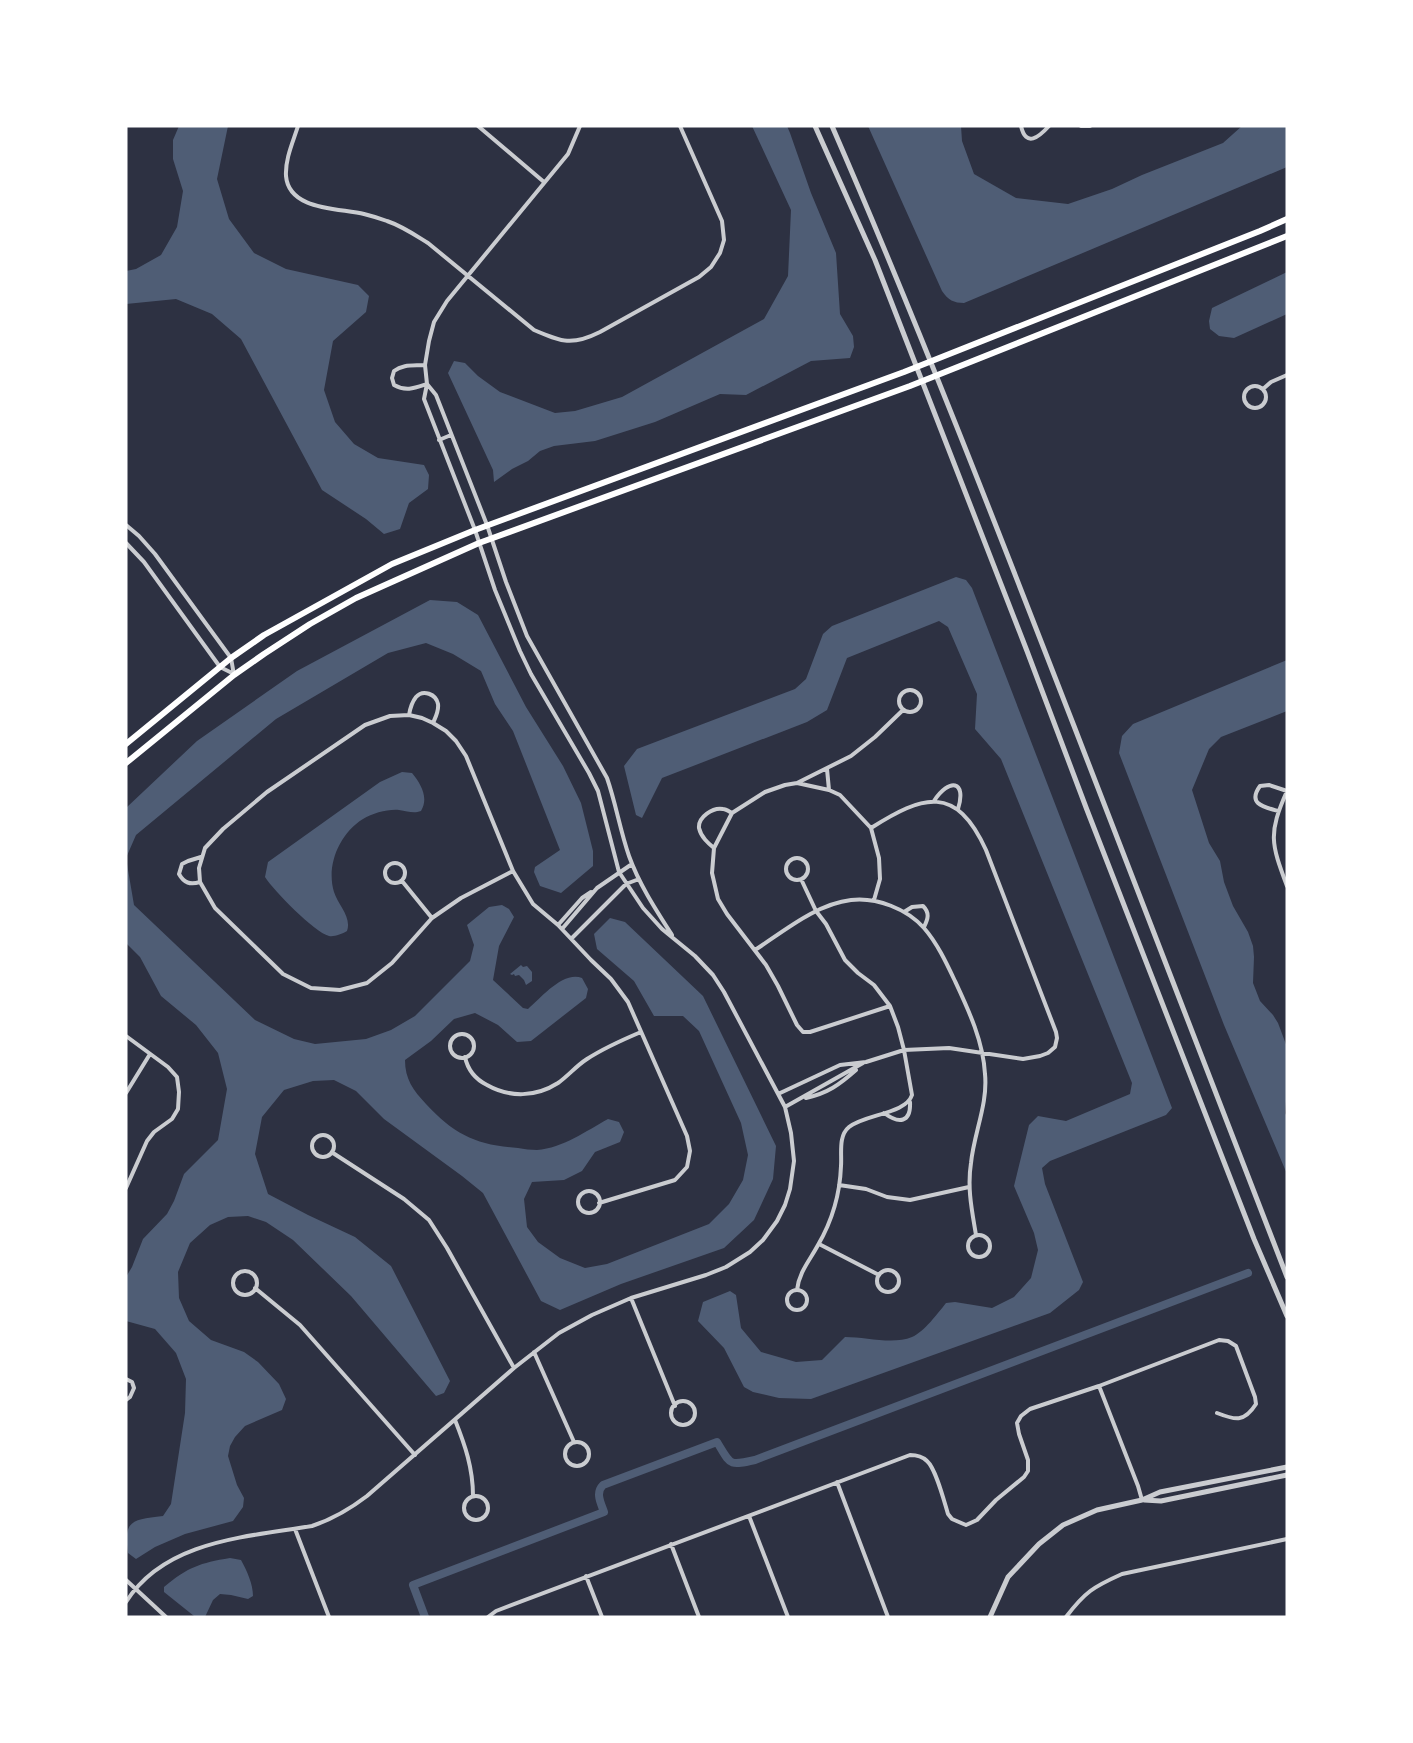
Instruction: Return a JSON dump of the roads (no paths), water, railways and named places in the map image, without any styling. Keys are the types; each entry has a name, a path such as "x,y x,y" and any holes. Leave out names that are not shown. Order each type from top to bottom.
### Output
{"main road":[{"path":"126,744 231,658 285,624 392,564 487,525 915,368 1287,219"},
{"path":"126,763 234,675 310,624 356,598 479,543 921,381 1287,236"}],"street":[{"path":"298,126 287,163 286,178 292,190 302,200 316,206 364,214 409,231 428,243 534,330 567,341 583,340 600,332 699,276 711,267 720,253 724,240 722,221 680,126"},
{"path":"478,126 543,182"},
{"path":"126,1602 135,1589 158,1568 187,1552 215,1543 312,1526 349,1510 514,1368 559,1333 592,1315 632,1298 726,1267 750,1252 764,1240 785,1205 790,1189 794,1161 791,1133 778,1094 713,975 649,915 619,872 598,791 531,674 495,590 475,530 424,399 427,384 426,351 434,322 447,301 568,153 580,126"},
{"path":"815,126 875,260 1086,810 1254,1239 1287,1316"},
{"path":"832,126 931,361 1287,1277"},
{"path":"1021,126 1023,134 1033,139 1049,126"},
{"path":"1081,126 1090,126"},
{"path":"425,365 404,366 394,371 392,378 394,385 401,389 408,390 427,384"},
{"path":"1263,388 1287,375"},
{"path":"427,384 436,395 492,538 527,636 608,778 632,864 674,938"},
{"path":"1257,385 1263,388 1266,398 1263,405 1253,408 1247,405 1244,395 1247,388 1257,385"},
{"path":"439,440 451,435"},
{"path":"126,525 155,554 231,658 234,675"},
{"path":"126,543 144,562 220,667 234,675"},
{"path":"910,690 917,693 921,699 919,709 913,713 903,710 899,699 903,693 910,690"},
{"path":"409,715 415,698 420,694 432,694 439,707 433,723"},
{"path":"890,1006 810,1032 803,1032 755,950 727,915 718,898 712,873 714,848 732,813 765,792 797,783 851,756 903,710"},
{"path":"513,871 461,898 432,918 392,963 367,983 340,990 312,988 283,974 215,908 200,882 199,868 205,849 224,829 267,792 365,725 390,716 409,715 433,723 446,731 466,756 513,871 533,904 572,938 611,979 628,1002 687,1136 690,1151 687,1167 675,1180 599,1203 596,1210 589,1213 579,1208 578,1200 584,1192 590,1191 596,1194 599,1203"},
{"path":"827,769 829,790"},
{"path":"797,783 829,790 840,795 871,828 879,858 880,879 874,900"},
{"path":"1278,811 1260,805 1256,800 1255,793 1260,786 1269,785 1287,791 1278,811 1273,838 1276,858 1287,886"},
{"path":"934,801 946,787 956,786 960,790 961,799 958,808"},
{"path":"778,1094 840,1065 866,1062 904,1050 949,1048 1023,1059 1048,1053 1055,1047 1056,1032 986,850 978,832 958,808 934,801 911,806 897,811 871,828"},
{"path":"714,848 700,832 699,825 703,817 716,809 724,809 732,813"},
{"path":"200,882 189,884 183,881 179,874 182,864 201,857"},
{"path":"792,859 800,859 806,863 807,874 801,879 790,878 786,872 787,864 792,859"},
{"path":"395,862 404,866 406,872 402,880 395,883 387,878 385,870 389,864 395,862"},
{"path":"558,925 582,898 632,864"},
{"path":"572,938 626,884 639,879"},
{"path":"801,879 816,911 826,924 845,960 858,974 874,985 890,1006 898,1027 912,1086 910,1110 906,1118 901,1121 896,1121 884,1113"},
{"path":"402,880 432,918"},
{"path":"562,929 597,888"},
{"path":"755,950 816,911 850,900 874,900 904,912 924,927 936,944 978,1035 986,1074 969,1187 976,1235"},
{"path":"904,912 912,907 923,906 927,909 928,916 924,927"},
{"path":"465,1057 473,1075 489,1087 517,1095 538,1092 559,1082 579,1064 602,1049 641,1032"},
{"path":"459,1035 467,1035 473,1041 472,1053 465,1057 455,1055 451,1049 451,1042 459,1035"},
{"path":"126,1036 168,1067 177,1077 179,1092 178,1109 171,1119 154,1132 147,1141 126,1188"},
{"path":"126,1093 150,1054"},
{"path":"784,1107 800,1099 822,1094 842,1082 866,1062"},
{"path":"797,1290 803,1269 819,1244 832,1213 839,1185 843,1136 848,1127 910,1101"},
{"path":"320,1135 330,1137 334,1142 333,1153 326,1157 315,1154 312,1147 314,1139 320,1135"},
{"path":"333,1153 404,1199 429,1220 514,1368"},
{"path":"839,1185 866,1189 887,1197 910,1200 969,1187"},
{"path":"976,1235 984,1236 990,1241 989,1253 982,1257 972,1255 969,1249 969,1242 976,1235"},
{"path":"819,1244 879,1275"},
{"path":"885,1271 892,1271 898,1276 899,1284 889,1292 882,1291 877,1282 879,1275 885,1271"},
{"path":"241,1272 249,1272 255,1277 255,1288 246,1294 239,1293 234,1288 235,1277 241,1272"},
{"path":"255,1288 300,1325 415,1455"},
{"path":"797,1290 805,1294 807,1300 803,1309 797,1311 790,1308 786,1302 790,1292 797,1290"},
{"path":"632,1298 675,1406 672,1413 675,1421 686,1425 692,1420 695,1410 691,1404 681,1402 675,1406"},
{"path":"488,1617 496,1611 586,1576 909,1455 917,1455 927,1461 932,1468 952,1519 966,1525 977,1520 1028,1471 1028,1460 1018,1434 1017,1423 1021,1416 1030,1409 1099,1386 1218,1340 1228,1341 1236,1346 1256,1404 1247,1416 1240,1418 1231,1418 1217,1413"},
{"path":"534,1352 574,1442"},
{"path":"126,1379 132,1382 135,1388 126,1400"},
{"path":"1099,1386 1142,1500"},
{"path":"455,1420 468,1455 473,1480 473,1496"},
{"path":"574,1442 582,1443 588,1449 588,1458 579,1466 569,1463 565,1457 566,1449 574,1442"},
{"path":"990,1617 1008,1576 1063,1525 1097,1510 1142,1500 1160,1492 1287,1467"},
{"path":"1142,1500 1161,1501 1287,1475"},
{"path":"837,1482 888,1617"},
{"path":"473,1496 484,1498 488,1505 485,1516 479,1520 470,1519 464,1508 466,1500 473,1496"},
{"path":"749,1516 788,1617"},
{"path":"295,1529 329,1617"},
{"path":"1066,1617 1081,1598 1097,1585 1122,1574 1287,1539"},
{"path":"671,1544 699,1617"},
{"path":"586,1576 602,1617"},
{"path":"126,1580 166,1617"}],"water":[{"path":"179,126 228,126 217,179 229,219 254,253 286,269 358,285 369,296 366,312 333,341 324,390 335,422 354,444 378,458 424,465 429,475 428,489 409,503 400,529 384,534 366,519 322,490 241,339 212,314 176,299 126,304 126,271 136,269 161,255 177,227 183,191 173,159 173,140"},
{"path":"752,126 787,126 790,133 811,193 836,253 840,314 853,336 854,347 850,358 811,361 746,395 720,394 655,422 595,441 554,446 540,451 494,482 493,470 448,373 454,361 465,363 500,392 555,413 575,411 622,397 764,319 788,276 791,210"},
{"path":"868,126 961,126 962,141 974,174 1016,198 1068,204 1112,189 1223,143 1242,126 1287,126 1287,167 960,303 949,299 942,291"},
{"path":"1287,272 1287,314 1234,338 1219,336 1210,329 1212,308"},
{"path":"956,577 966,580 972,588 1172,1108 1166,1115 1050,1161 1042,1168 1045,1184 1083,1282 1079,1290 1050,1313 811,1399 779,1398 753,1392 744,1387 724,1348 698,1321 703,1302 730,1291 736,1295 741,1328 761,1352 796,1362 822,1360 845,1337 888,1341 912,1337 926,1327 946,1303 955,1302 992,1308 1014,1297 1031,1278 1038,1250 1034,1233 1014,1186 1029,1125 1038,1116 1066,1121 1130,1094 1132,1083 1001,759 975,729 977,694 948,627 939,621 847,658 827,710 807,722 662,778 642,818 636,815 624,766 637,749 795,689 806,679 823,634 832,626"},
{"path":"430,600 457,602 478,615 526,707 563,766 581,803 593,851 593,866 561,893 540,886 534,872 535,867 560,850 513,731 495,704 481,671 453,654 426,643 388,653 276,719 136,835 126,858 126,808 197,741 297,671"},
{"path":"1287,660 1287,711 1221,737 1209,749 1192,790 1209,843 1220,861 1224,882 1233,906 1253,946 1253,983 1260,1001 1278,1023 1287,1047 1285,1113 1287,1117 1287,1174 1224,1025 1119,753 1122,736 1133,724"},
{"path":"402,772 412,773 421,786 424,801 421,811 395,810 376,813 363,819 347,833 336,851 332,882 336,897 348,921 347,931 333,936 322,933 285,901 265,877 268,862 380,782"},
{"path":"126,858 134,905 255,1020 294,1039 315,1044 366,1039 391,1030 415,1016 470,961 474,945 467,925 489,907 502,905 509,909 514,917 499,946 493,980 523,1008 528,1009 553,986 568,978 582,978 588,989 586,998 531,1041 517,1042 498,1025 475,1013 454,1019 431,1041 405,1060 406,1073 417,1094 447,1124 478,1141 503,1147 547,1149 574,1138 608,1119 619,1122 624,1132 620,1142 595,1152 582,1171 564,1180 532,1182 524,1199 527,1227 538,1242 560,1258 585,1268 607,1264 709,1224 729,1204 743,1180 748,1155 741,1123 699,1031 683,1016 654,1016 634,981 597,949 594,934 610,918 625,922 703,996 776,1146 773,1179 754,1220 724,1248 621,1284 560,1310 541,1301 483,1193 384,1119 356,1091 334,1080 313,1081 284,1090 262,1117 255,1154 268,1194 355,1237 391,1266 450,1381 444,1393 436,1396 351,1296 293,1240 266,1222 248,1216 228,1217 210,1225 190,1243 178,1272 179,1298 189,1321 211,1340 244,1352 258,1362 279,1384 286,1399 282,1410 245,1426 230,1446 228,1456 237,1485 244,1498 243,1507 233,1521 185,1534 155,1547 136,1559 128,1553 129,1527 137,1520 163,1516 171,1504 185,1413 186,1379 176,1353 155,1329 126,1321 126,1277 143,1239 167,1214 184,1174 218,1140 227,1089 218,1053 196,1025 161,996 140,957 126,943"},
{"path":"521,965 527,966 532,972 532,981 526,985 519,975 510,974"},
{"path":"230,1558 241,1560 247,1573 253,1596 248,1599 220,1594 213,1600 205,1617 194,1616 164,1592 164,1587 188,1570 202,1564"}],"waterway":[{"path":"425,1617 413,1585 604,1512 599,1495 603,1485 717,1442 731,1462 755,1460 1248,1273"}]}
